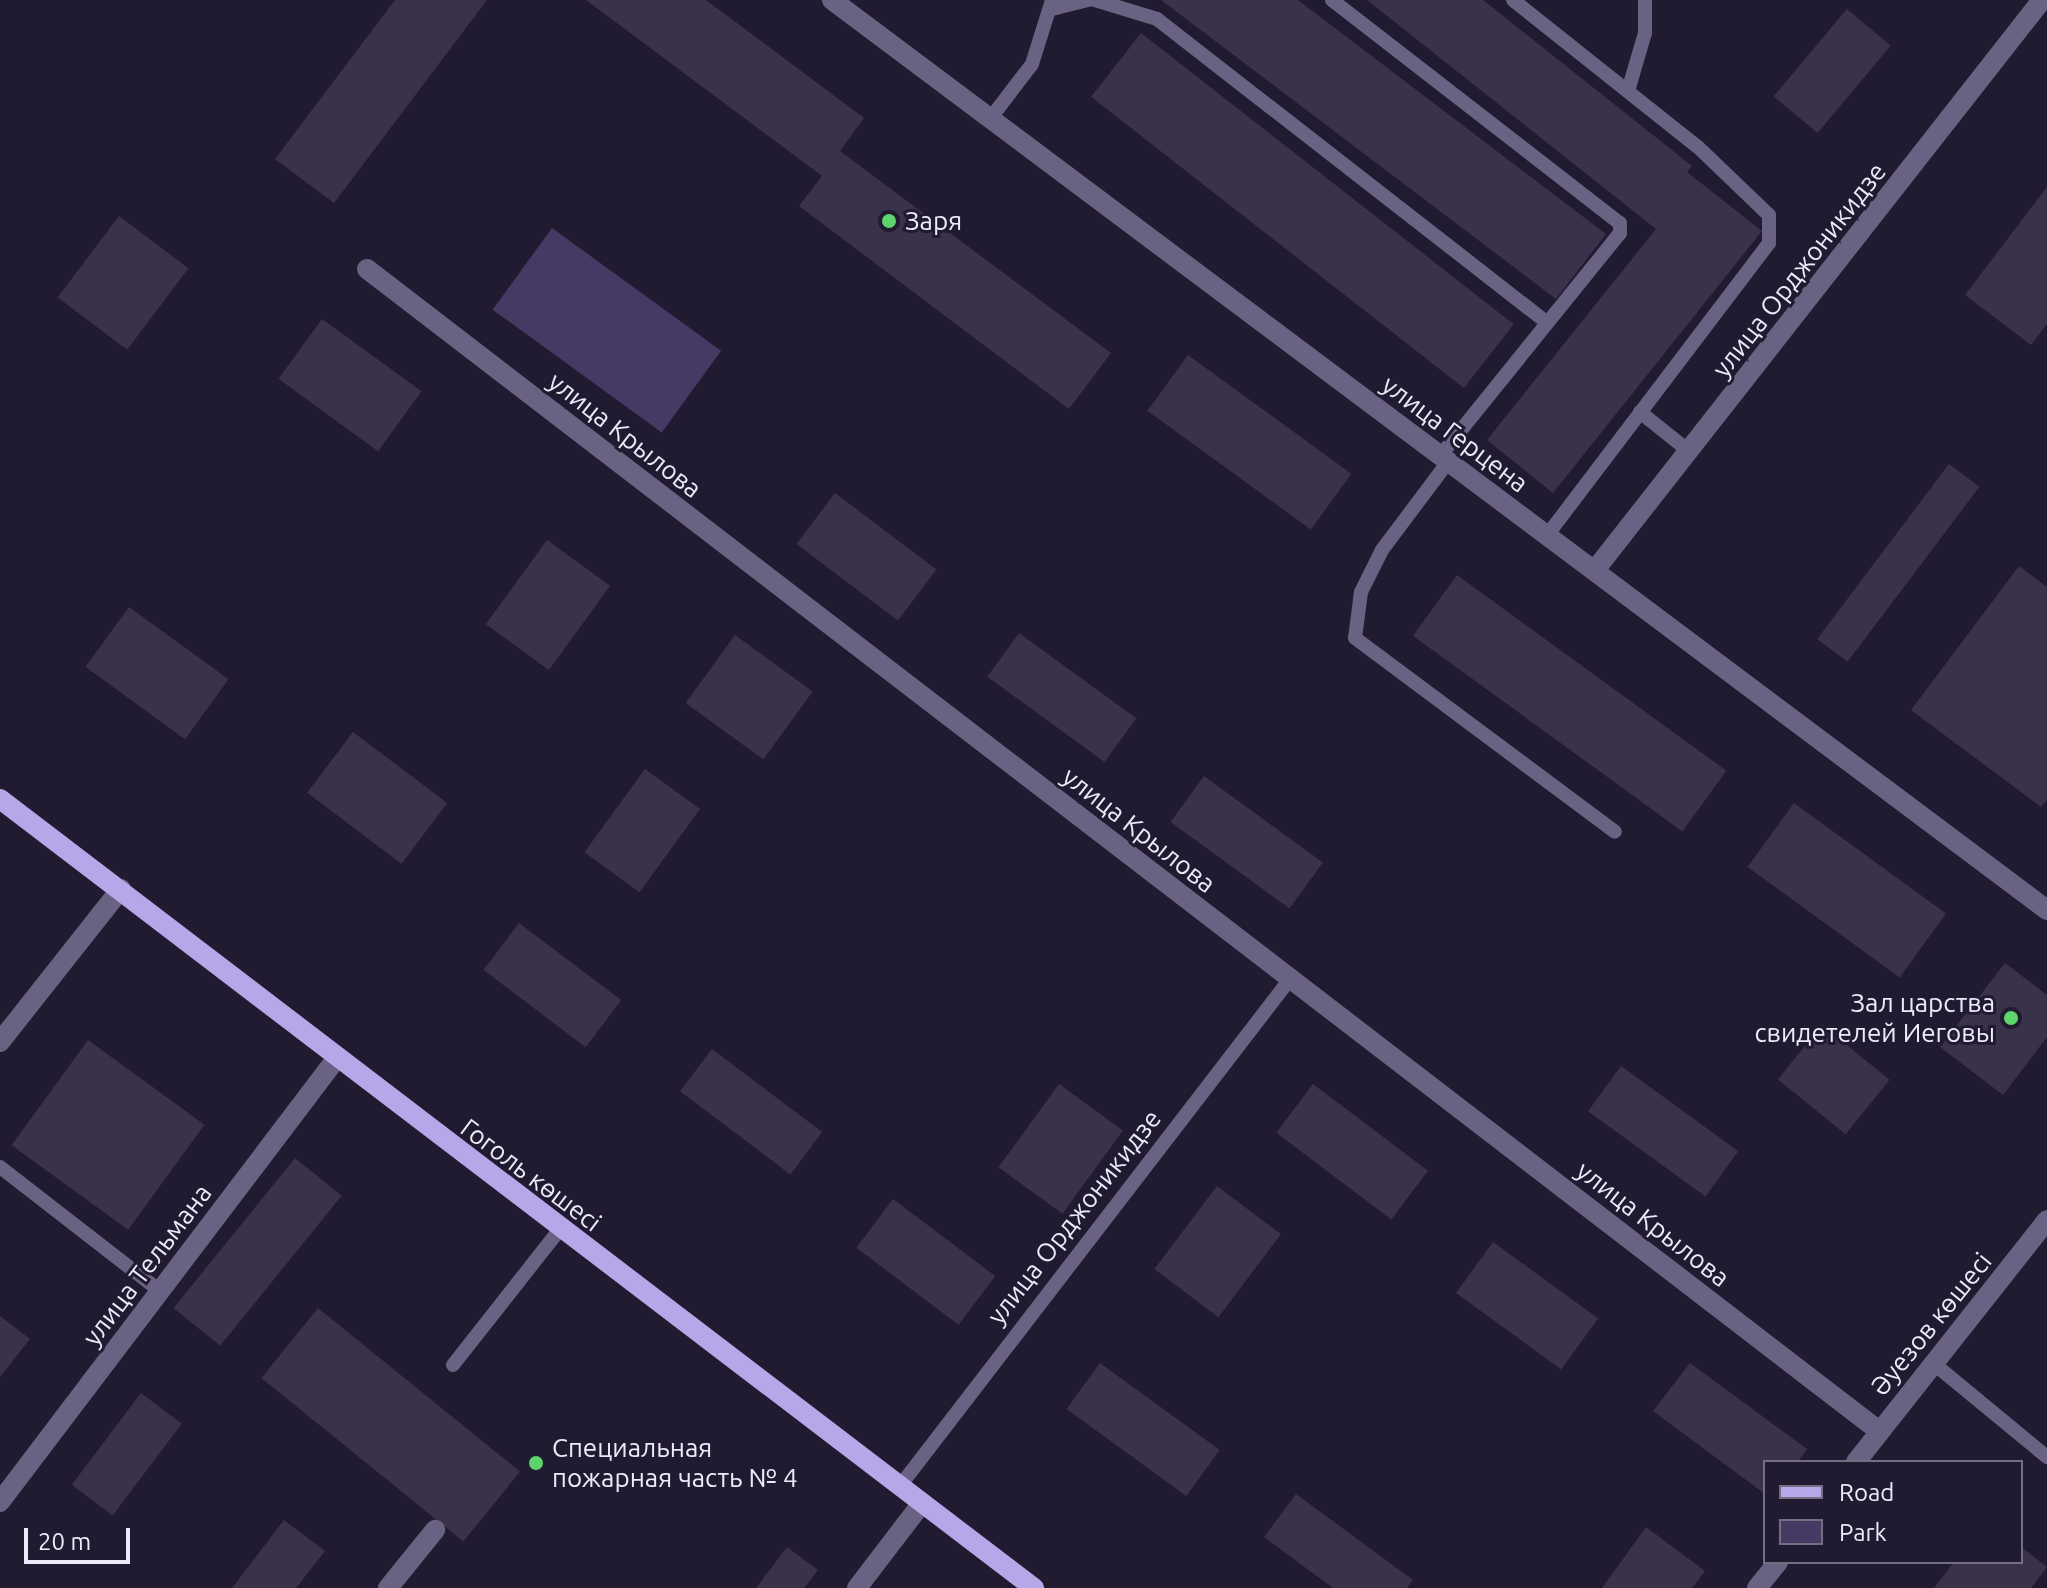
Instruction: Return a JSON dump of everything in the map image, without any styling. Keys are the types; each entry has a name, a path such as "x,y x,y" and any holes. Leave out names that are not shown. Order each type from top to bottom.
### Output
{"main road":[{"name":"Гоголь көшесі","path":"0,799 121,889 336,1059 1034,1588"}],"street":[{"name":"улица Герцена","path":"832,0 2047,910"},
{"name":"улица Орджоникидзе","path":"1595,570 2042,0"},
{"name":"улица Крылова","path":"367,269 1879,1431"},
{"path":"0,1042 121,889"},
{"name":"улица Тельмана","path":"0,1502 336,1059"},
{"name":"Әуезов көшесі","path":"1857,1460 2047,1220"},
{"path":"857,1588 922,1503"},
{"path":"388,1588 435,1530"},
{"path":"1757,1588 1776,1564"}],"lane":[{"path":"990,119 1032,64 1052,4 1089,0"},
{"path":"1095,0 1157,19 1547,323"},
{"path":"1332,0 1620,223 1620,233 1444,459 1382,550 1361,592 1355,638 1615,832"},
{"path":"1513,0 1698,147 1769,215 1769,243 1547,535"},
{"path":"1628,91 1645,33 1645,0"},
{"path":"1640,412 1690,452"},
{"name":"улица Орджоникидзе","path":"900,1486 1290,979"},
{"path":"0,1167 160,1291"},
{"path":"453,1365 560,1229"},
{"path":"1933,1363 2047,1457"}],"green space":[{"path":"552,228 721,351 662,433 493,310"}],"building":[{"path":"395,0 487,0 334,203 275,159"},
{"path":"586,0 706,0 864,118 840,151 1111,353 1069,409 799,206 822,176"},
{"path":"1161,0 1298,0 1606,234 1556,299"},
{"path":"1367,0 1483,0 1692,166 1687,172 1762,231 1553,493 1487,440 1656,229"},
{"path":"1847,9 1891,46 1817,133 1774,96"},
{"path":"1141,33 1514,324 1464,388 1091,97"},
{"path":"2047,187 2047,324 2031,345 1965,295"},
{"path":"119,216 188,268 127,350 58,297"},
{"path":"322,319 422,391 378,451 279,379"},
{"path":"1188,355 1351,474 1311,530 1147,411"},
{"path":"1949,464 1979,487 1848,662 1817,639"},
{"path":"835,493 936,569 898,621 796,544"},
{"path":"547,540 610,586 549,670 486,624"},
{"path":"2019,566 2047,587 2047,800 2041,807 1911,710"},
{"path":"1457,575 1726,771 1682,831 1413,636"},
{"path":"129,607 229,679 185,739 86,667"},
{"path":"1019,633 1136,718 1105,762 987,677"},
{"path":"735,635 813,691 763,759 686,703"},
{"path":"353,732 447,803 402,864 307,793"},
{"path":"645,769 700,809 639,892 584,852"},
{"path":"1204,776 1323,862 1289,909 1170,822"},
{"path":"1794,803 1946,914 1900,977 1748,867"},
{"path":"519,923 621,1000 586,1047 483,970"},
{"path":"2005,963 2047,995 2047,1037 2003,1095 1940,1047"},
{"path":"1822,1025 1890,1080 1846,1134 1778,1079"},
{"path":"88,1040 204,1125 128,1230 12,1145"},
{"path":"712,1049 822,1132 790,1174 680,1091"},
{"path":"1621,1066 1738,1151 1705,1197 1588,1111"},
{"path":"1059,1084 1123,1130 1062,1214 998,1167"},
{"path":"1313,1084 1428,1171 1391,1219 1276,1133"},
{"path":"295,1158 342,1196 220,1346 174,1308"},
{"path":"1217,1186 1281,1234 1218,1317 1154,1269"},
{"path":"893,1199 995,1276 959,1325 856,1248"},
{"path":"1493,1242 1598,1318 1561,1369 1456,1293"},
{"path":"318,1308 520,1472 463,1542 261,1378"},
{"path":"0,1316 30,1339 0,1377"},
{"path":"1100,1363 1220,1450 1186,1496 1066,1409"},
{"path":"1690,1363 1807,1449 1799,1460 1763,1460 1763,1493 1653,1411"},
{"path":"141,1393 182,1424 113,1516 72,1485"},
{"path":"1296,1494 1413,1580 1407,1588 1333,1588 1264,1537"},
{"path":"284,1520 325,1551 296,1588 232,1588"},
{"path":"1646,1527 1705,1571 1692,1588 1602,1588"},
{"path":"787,1547 818,1570 804,1588 756,1588"},
{"path":"2023,1549 2047,1567 2031,1588 1934,1588 1952,1564 2023,1564"}],"place":[{"name":"Заря","path":"889,221"},
{"name":"Зал царства свидетелей Иеговы","path":"2011,1018"},
{"name":"Специальная пожарная часть № 4","path":"536,1463"}]}
